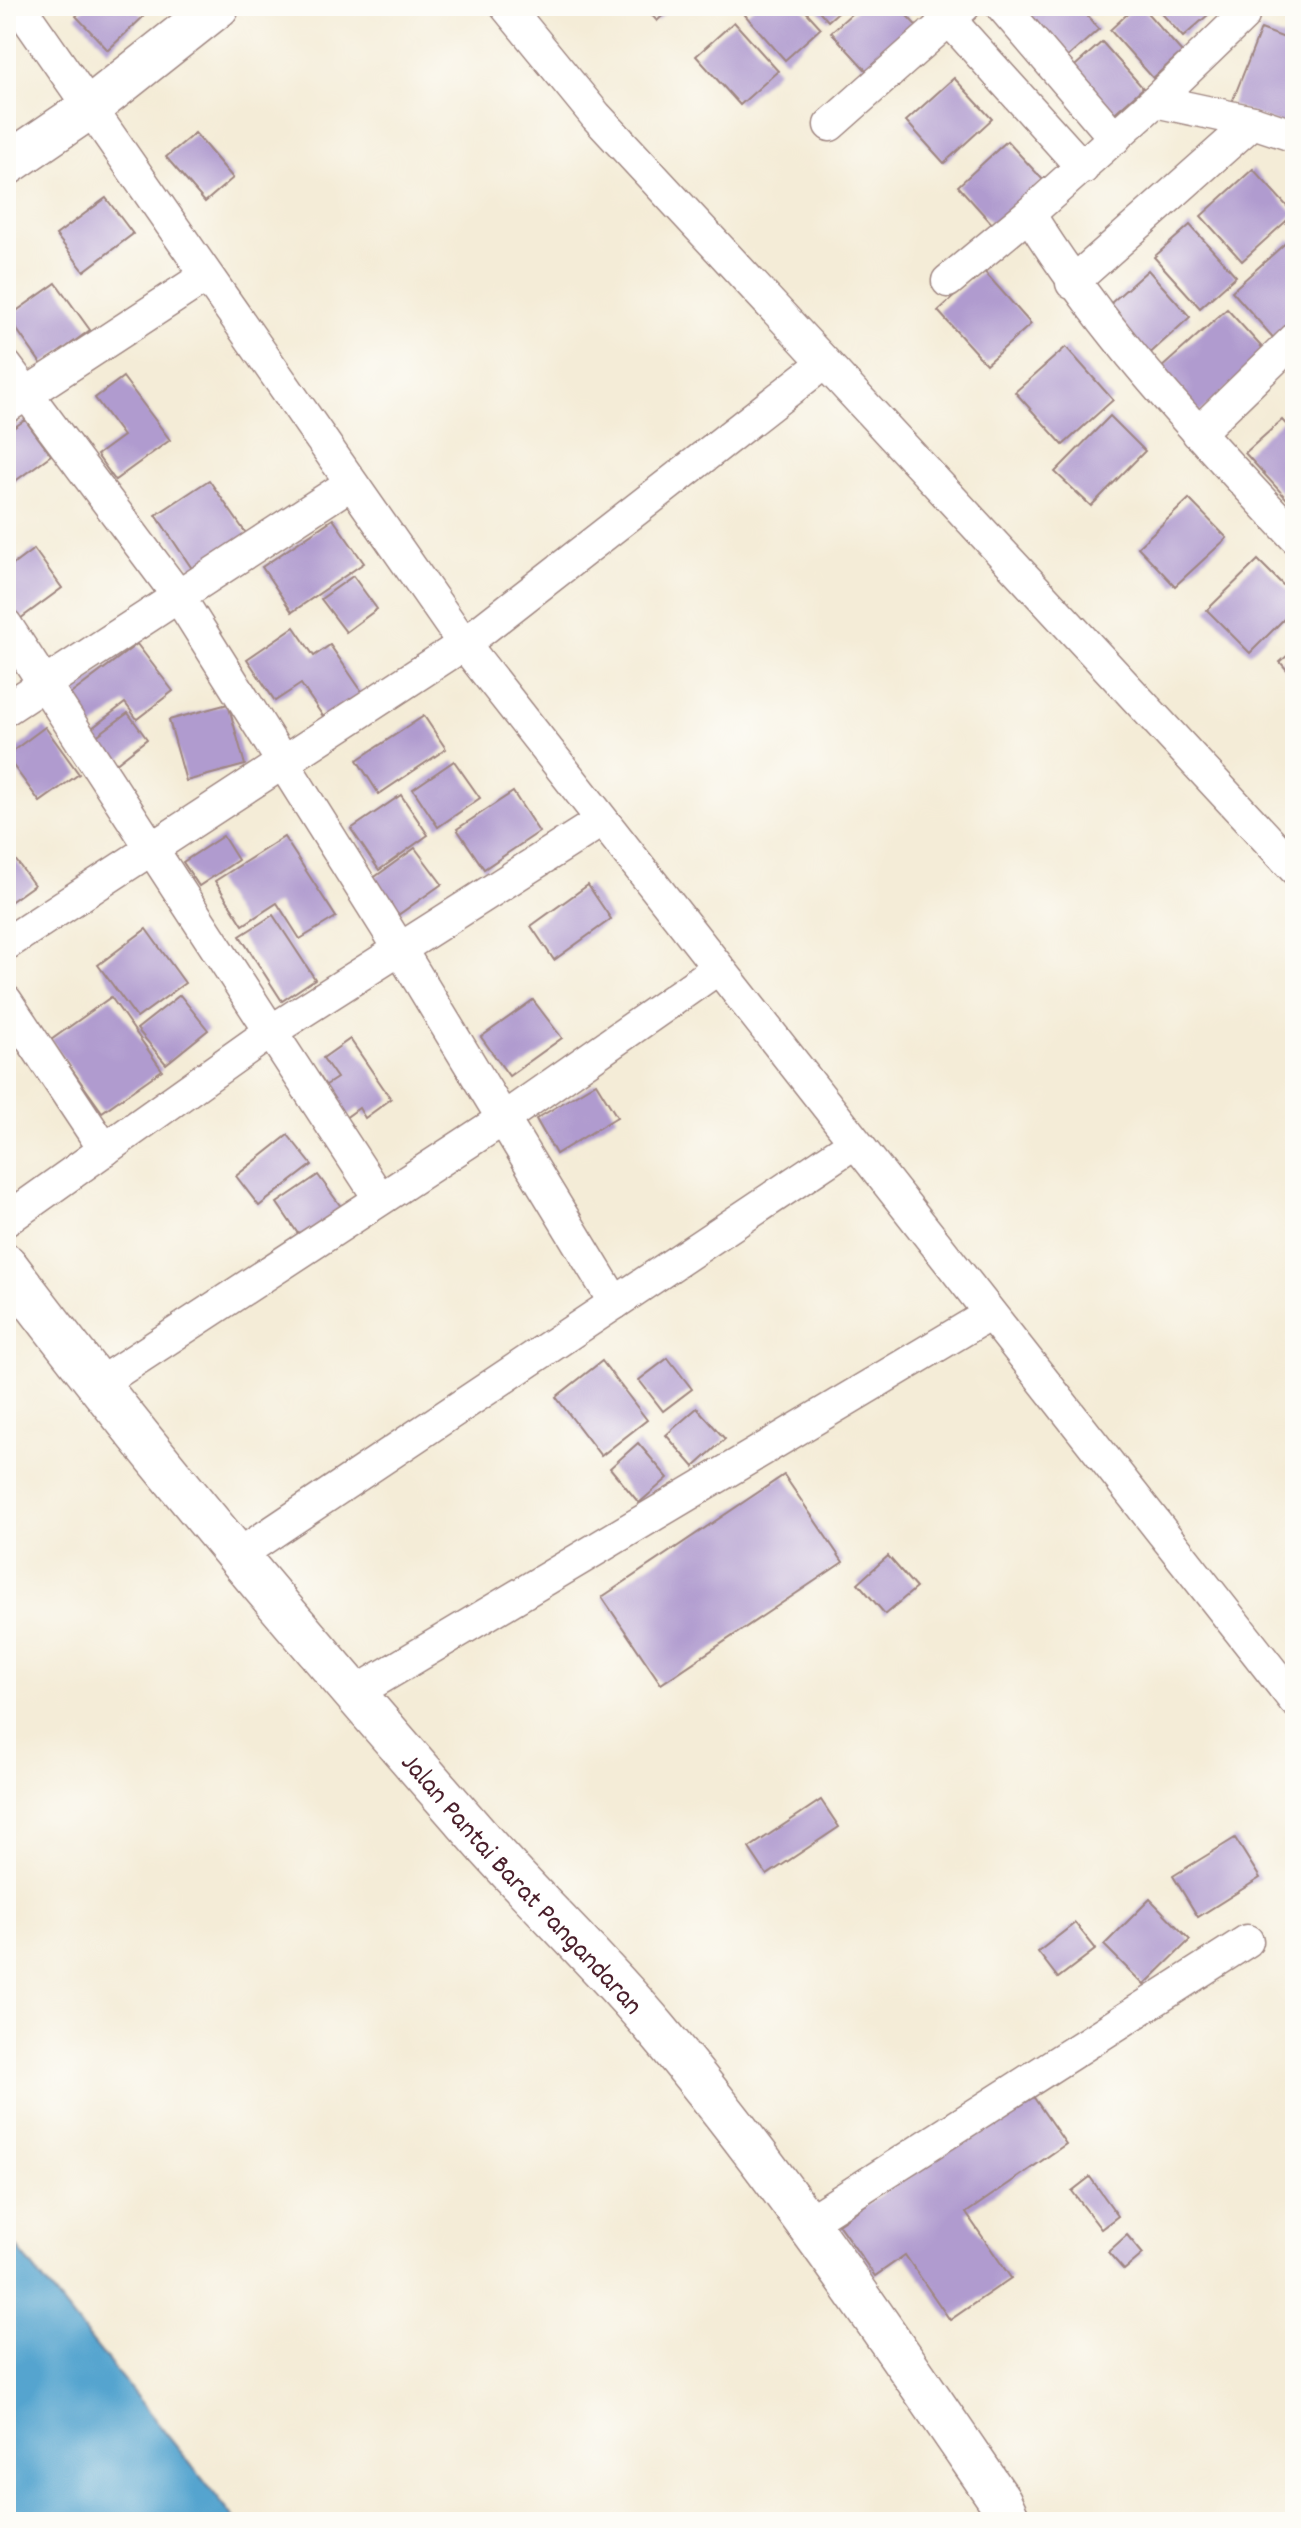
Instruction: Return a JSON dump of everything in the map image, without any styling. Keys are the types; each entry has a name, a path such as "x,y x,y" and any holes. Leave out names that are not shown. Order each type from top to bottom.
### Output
{"street":[{"path":"19,6 464,644 1295,1701"},
{"path":"6,165 88,109 218,6"},
{"path":"506,6 596,116 1295,869"},
{"path":"1002,6 1115,138"},
{"path":"830,125 950,10 1083,168"},
{"path":"948,281 1083,168 1243,16"},
{"path":"1155,101 1253,122 1295,136"},
{"path":"1072,283 1253,122"},
{"path":"1029,214 1072,283 1198,433 1295,537"},
{"path":"16,400 206,276"},
{"path":"1198,433 1295,339"},
{"path":"6,944 464,644 824,363"},
{"path":"6,366 16,400 179,597 400,949 615,1303"},
{"path":"6,709 350,484"},
{"path":"6,625 380,1199"},
{"path":"6,1220 270,1032 601,821"},
{"path":"97,1385 503,1119 717,969"},
{"path":"6,1001 105,1150"},
{"path":"237,1556 854,1143"},
{"name":"Jalan Pantai Barat Pangandaran","path":"6,1265 97,1385 237,1556 487,1846 656,2028 808,2222 1000,2501 1010,2522"},
{"path":"355,1693 990,1314"},
{"path":"808,2222 1247,1941"}],"water":[{"path":"6,2234 237,2522 6,2522"}],"building":[{"path":"86,6 133,6 143,17 108,50 76,16"},
{"path":"644,6 673,6 657,21"},
{"path":"755,6 801,6 821,28 785,60 745,15"},
{"path":"815,6 845,6 828,21"},
{"path":"860,6 898,6 924,34 874,79 831,32"},
{"path":"1040,6 1078,6 1099,29 1060,64 1022,22"},
{"path":"1136,6 1141,6 1182,52 1153,78 1110,30"},
{"path":"1155,6 1218,6 1183,37"},
{"path":"734,22 778,71 740,105 696,56"},
{"path":"1261,29 1295,42 1295,130 1231,105"},
{"path":"1102,42 1143,88 1109,118 1068,72"},
{"path":"954,78 992,119 944,163 906,121"},
{"path":"195,133 233,178 205,202 166,157"},
{"path":"1007,141 1044,181 994,226 958,186"},
{"path":"1253,169 1294,214 1242,261 1201,216"},
{"path":"106,198 133,234 84,271 56,235"},
{"path":"1190,225 1236,276 1200,308 1154,257"},
{"path":"1290,239 1295,244 1295,325 1277,342 1232,291"},
{"path":"983,270 1031,324 986,364 938,311"},
{"path":"1148,270 1190,317 1145,358 1102,311"},
{"path":"56,283 90,330 42,365 8,317"},
{"path":"1227,309 1267,353 1200,413 1160,369"},
{"path":"1066,347 1113,400 1063,445 1015,392"},
{"path":"123,377 170,440 115,480 97,455 123,436 95,398"},
{"path":"1110,416 1145,451 1091,506 1055,472"},
{"path":"25,420 51,455 7,487 6,433"},
{"path":"1282,420 1295,434 1295,508 1245,453"},
{"path":"209,480 252,542 199,579 156,515"},
{"path":"1189,499 1227,538 1175,586 1138,547"},
{"path":"333,519 364,563 292,612 262,567"},
{"path":"34,549 62,588 13,624 6,614 6,570"},
{"path":"1258,560 1295,597 1295,608 1250,653 1207,610"},
{"path":"353,576 377,609 346,632 321,599"},
{"path":"294,627 314,656 330,645 365,696 327,722 301,684 275,701 247,659"},
{"path":"137,644 173,691 137,719 125,703 92,728 68,696"},
{"path":"1295,649 1295,679 1280,662"},
{"path":"228,704 245,765 186,781 169,720"},
{"path":"128,713 147,739 115,764 95,737"},
{"path":"424,716 446,749 379,794 357,760"},
{"path":"45,727 79,774 40,802 6,756"},
{"path":"454,761 480,798 438,827 413,789"},
{"path":"513,792 539,832 484,869 457,829"},
{"path":"401,795 428,835 379,870 351,829"},
{"path":"223,836 238,860 199,886 183,862"},
{"path":"284,837 336,917 300,939 277,903 243,925 215,881"},
{"path":"415,848 442,884 398,915 372,879"},
{"path":"9,851 34,885 6,905 6,853"},
{"path":"588,885 611,919 554,960 531,926"},
{"path":"273,915 315,979 282,1001 240,936"},
{"path":"146,929 185,983 137,1018 98,965"},
{"path":"180,995 208,1030 166,1064 137,1029"},
{"path":"111,997 162,1070 102,1112 51,1040"},
{"path":"533,1000 562,1038 509,1076 481,1037"},
{"path":"350,1039 391,1099 365,1118 359,1108 341,1121 320,1089 337,1078 323,1058"},
{"path":"596,1083 617,1117 556,1154 536,1119"},
{"path":"288,1135 312,1165 259,1206 236,1176"},
{"path":"318,1175 342,1208 301,1238 277,1203"},
{"path":"668,1358 692,1389 663,1411 639,1380"},
{"path":"602,1361 647,1420 601,1456 556,1397"},
{"path":"697,1408 725,1439 694,1467 666,1435"},
{"path":"638,1443 668,1478 639,1503 610,1468"},
{"path":"784,1475 843,1562 661,1684 602,1597"},
{"path":"888,1556 916,1588 885,1614 858,1583"},
{"path":"821,1800 839,1827 767,1875 749,1848"},
{"path":"1235,1838 1260,1878 1198,1917 1173,1876"},
{"path":"1150,1899 1190,1940 1144,1985 1104,1945"},
{"path":"1075,1923 1096,1949 1058,1978 1038,1952"},
{"path":"1030,2092 1066,2144 966,2213 1011,2278 950,2320 905,2255 875,2276 838,2224"},
{"path":"1090,2177 1118,2216 1101,2229 1072,2191"},
{"path":"1127,2235 1143,2254 1124,2270 1108,2252"}]}
